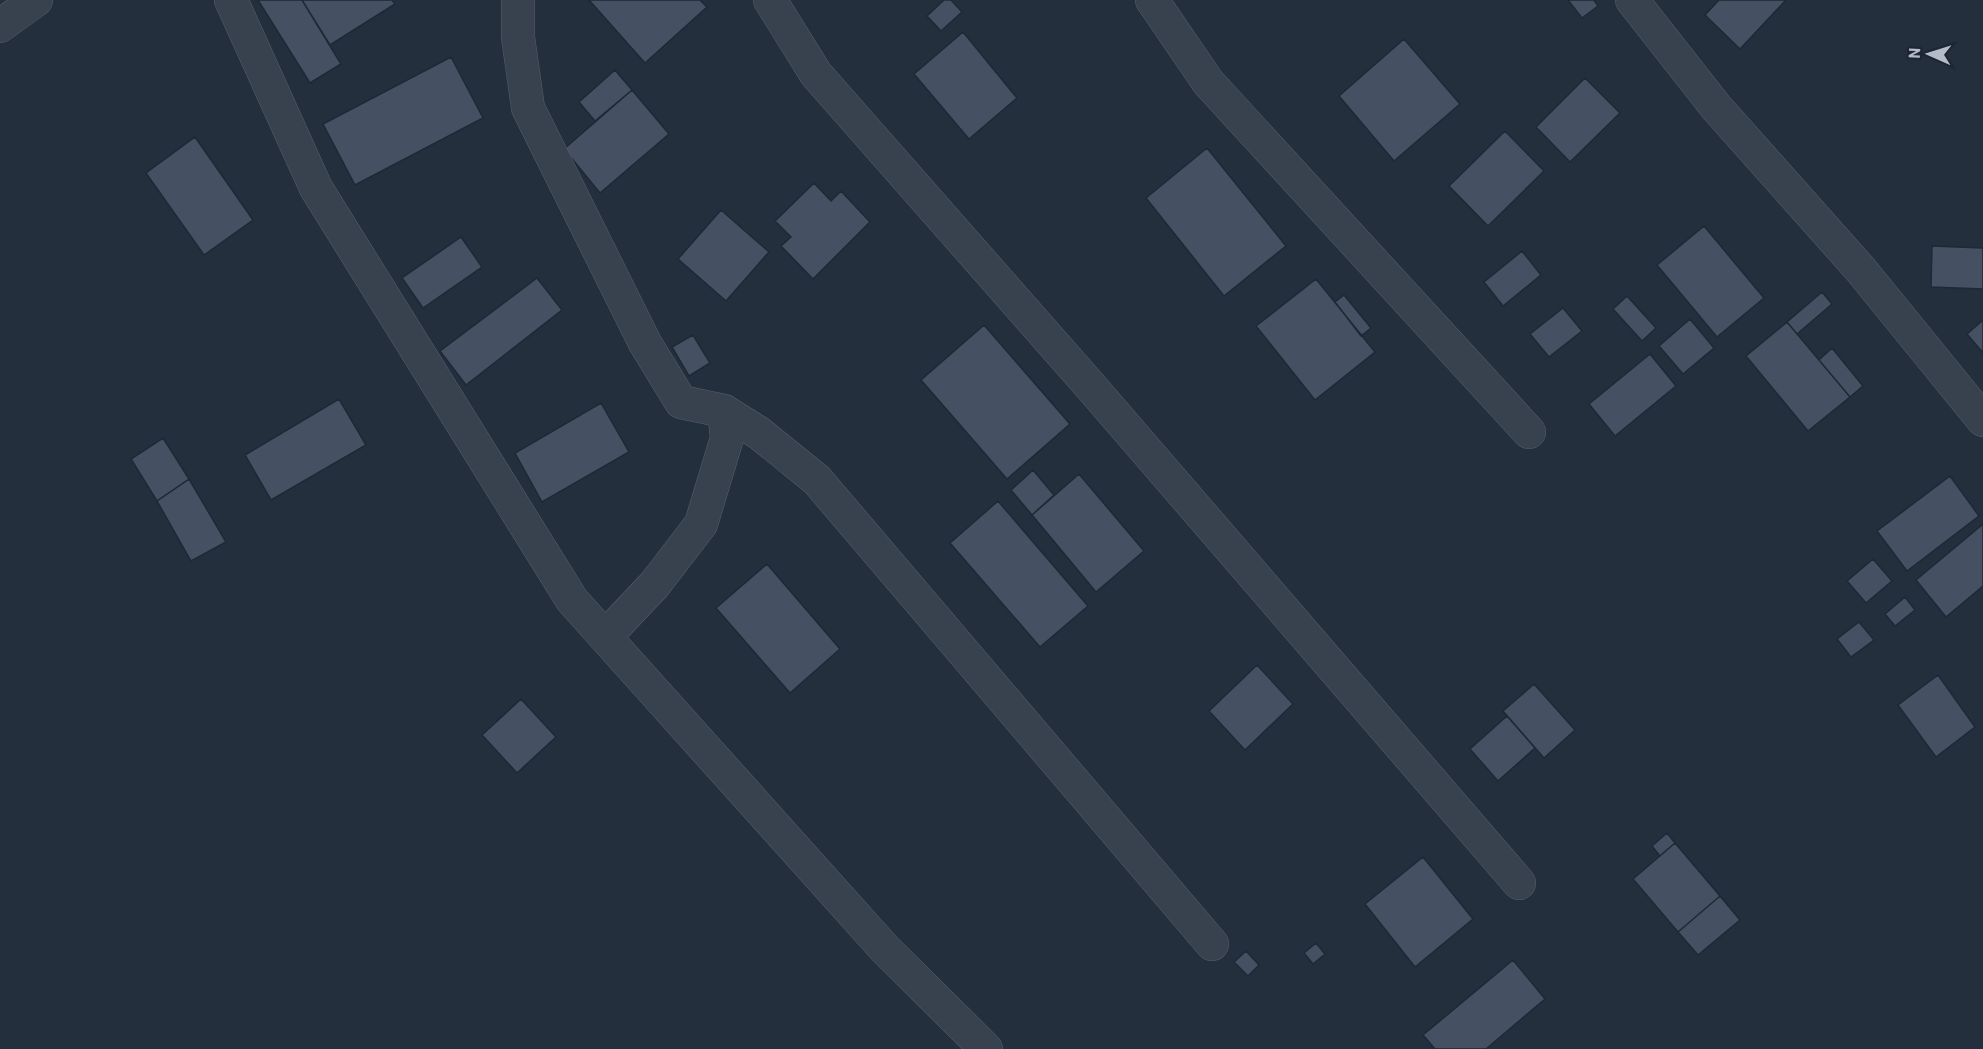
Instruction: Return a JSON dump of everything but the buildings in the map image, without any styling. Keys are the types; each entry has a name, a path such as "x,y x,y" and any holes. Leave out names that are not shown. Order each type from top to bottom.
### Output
{"street":[{"path":"0,26 36,0"},
{"path":"231,0 316,188 572,600 885,949 986,1049"},
{"path":"518,0 518,37 528,108 640,333 681,402 724,411 759,433 817,480 1212,944"},
{"path":"770,0 816,74 1093,389 1519,883"},
{"path":"1152,0 1208,82 1529,432"},
{"path":"1632,0 1716,107 1860,270 1983,420"},
{"path":"605,637 655,584 701,524 727,438 724,411"}]}
